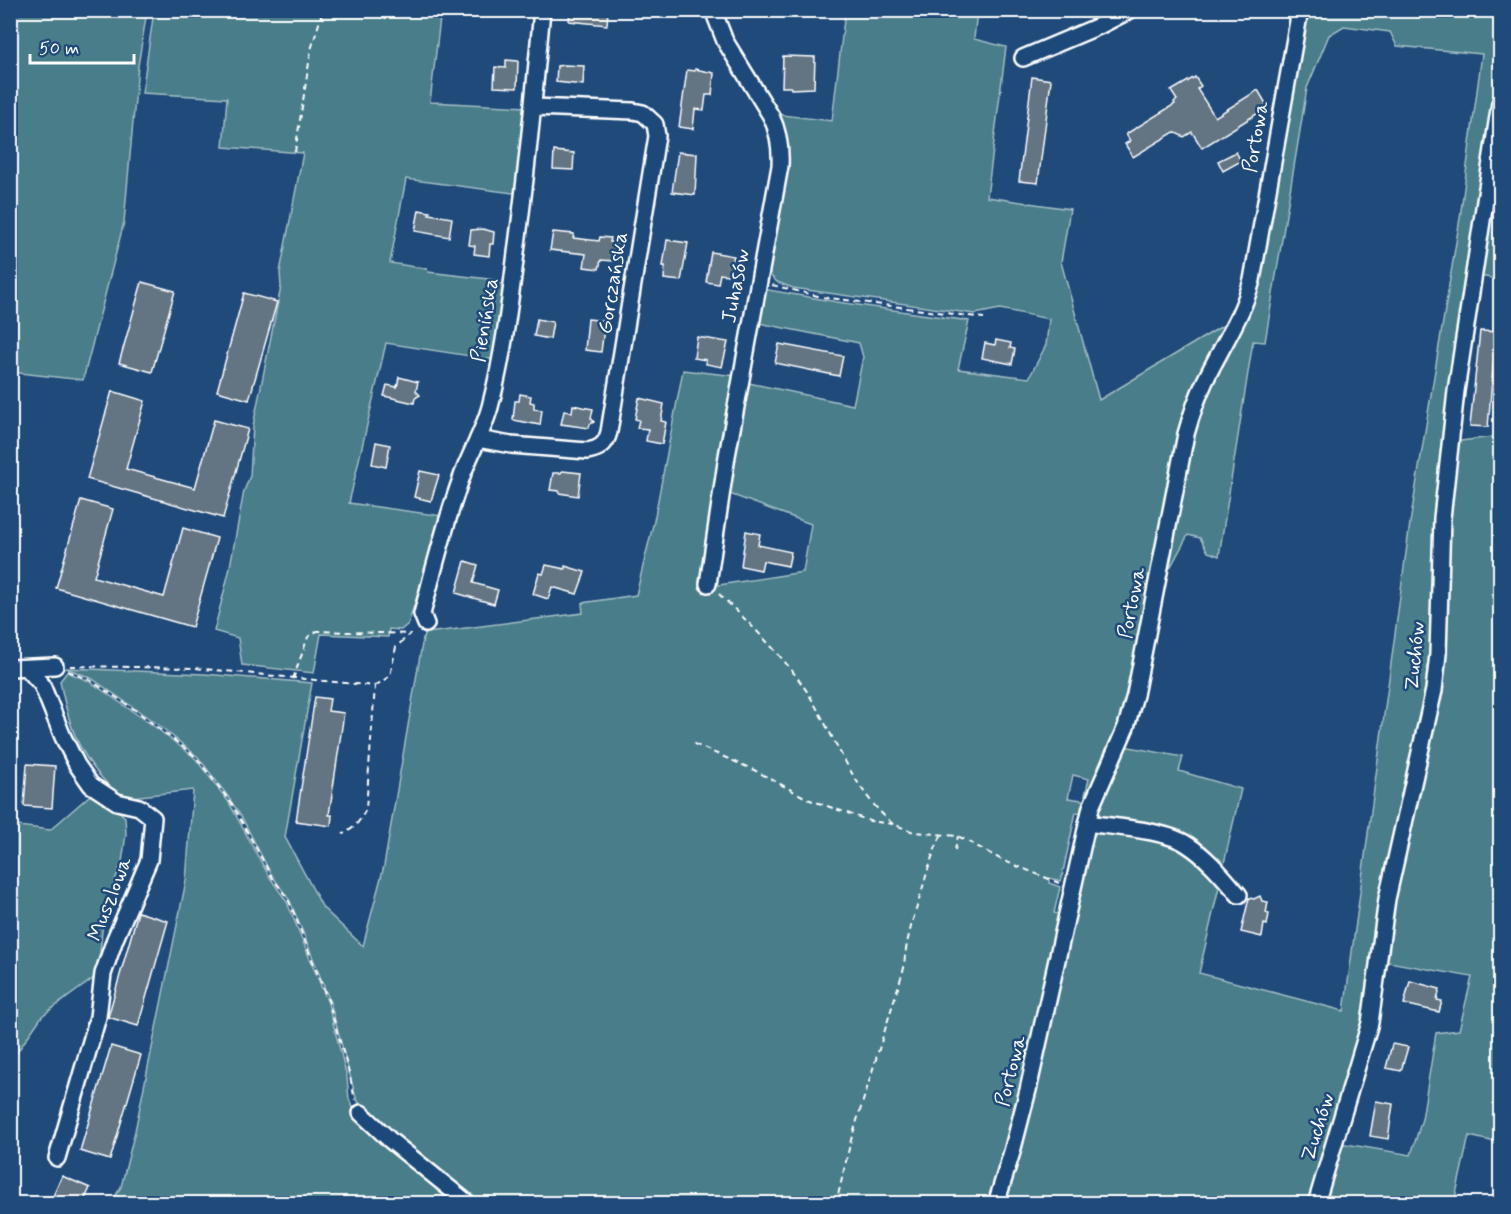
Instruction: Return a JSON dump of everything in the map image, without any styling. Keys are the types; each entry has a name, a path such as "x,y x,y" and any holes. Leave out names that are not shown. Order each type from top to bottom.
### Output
{"street":[{"name":"Pienińska","path":"426,624 422,614 445,529 462,477 491,404 499,366 513,277 534,107 542,10"},
{"name":"Juhasów","path":"708,584 727,456 780,166 779,141 771,116 725,41 713,10"},
{"path":"1023,58 1099,26 1130,10"},
{"name":"Portowa","path":"996,1203 1028,1090 1087,823 1098,791 1126,727 1136,695 1186,434 1204,382 1247,302 1300,10"},
{"name":"Zuchów","path":"1316,1203 1370,1023 1387,899 1434,690 1438,654 1442,518 1456,391 1500,103"},
{"name":"Gorczańska","path":"478,439 511,445 587,452 598,448 609,432 622,355 657,136 655,124 643,113 633,111 534,107"},
{"path":"10,669 55,666"},
{"name":"Muszlowa","path":"27,668 42,685 68,747 91,785 117,802 139,807 153,818 149,860 103,975 98,1017 57,1158"},
{"path":"1087,823 1171,836 1187,844 1209,861 1239,895"},
{"path":"362,1113 391,1141 467,1203"}],"path":[{"path":"295,152 311,50 322,10"},
{"path":"758,282 822,297 984,318"},
{"path":"708,584 735,608 780,655 808,694 841,754 873,805 893,825"},
{"path":"55,666 195,668 375,687 390,676 399,642 426,624"},
{"path":"293,679 308,637 317,631 411,634"},
{"path":"55,666 90,680 158,727 196,757 232,804 272,877 288,899 329,1003 350,1077 353,1096 362,1113"},
{"path":"343,834 352,830 366,809 375,687"},
{"path":"694,744 754,770 810,800 870,821 914,832 958,836 1002,860 1073,888"},
{"path":"836,1203 851,1140 904,968 908,933 931,857 942,834"},
{"path":"955,850 958,836"}],"green space":[{"path":"441,10 430,102 527,107 520,194 406,179 390,263 427,269 428,272 497,280 502,285 504,294 496,360 386,343 349,503 443,516 408,624 401,630 389,629 388,637 321,634 314,673 242,665 238,638 214,631 229,572 244,491 250,476 253,426 281,287 280,272 303,153 223,147 227,98 142,93 154,11"},
{"path":"10,11 147,11 138,66 124,222 83,380 11,372"},
{"path":"845,11 977,11 974,39 1006,47 987,197 1070,209 1061,262 1099,400 1234,319 1214,353 1154,574 1149,578 1140,647 1122,726 1088,794 1085,795 1089,779 1073,775 1068,798 1082,800 1086,805 1083,813 1076,812 1061,881 1049,878 1049,883 1060,887 1054,913 1063,915 1050,981 992,1203 477,1203 361,1106 356,1098 330,1002 290,901 271,874 241,816 198,757 160,726 91,678 66,668 204,674 312,683 285,837 323,908 363,946 384,866 423,638 427,633 583,613 582,603 636,595 654,521 683,370 736,376 712,586 803,572 811,524 727,493 744,382 853,405 863,357 859,343 754,322 763,289 969,321 958,369 1029,378 1046,345 1049,319 1000,309 975,314 793,288 777,282 765,270 784,166 774,114 832,121"},
{"path":"1305,11 1500,11 1500,79 1479,221 1435,654 1372,997 1312,1204 1000,1204 1091,835 1096,831 1170,840 1221,878 1199,973 1344,1011 1410,523 1460,218 1482,54 1397,46 1390,32 1344,26 1329,35 1307,88 1265,342 1253,341 1219,556 1208,552 1200,538 1188,535 1170,568 1164,568 1198,412 1241,325"},
{"path":"1500,131 1500,279 1477,276"},
{"path":"1500,436 1500,1143 1469,1136 1454,1203 1319,1204 1340,1143 1411,1155 1422,1119 1436,1033 1459,1030 1472,977 1383,961 1391,900 1438,690 1453,442"},
{"path":"67,672 89,681 195,758 228,801 269,876 287,902 328,1003 347,1077 349,1099 353,1108 459,1203 111,1203 121,1187 135,1131 186,881 193,790 122,798 108,785 87,759 73,732 60,681"},
{"path":"1124,746 1183,757 1179,771 1241,789 1222,872 1188,842 1103,821 1098,816 1097,807"},
{"path":"96,790 125,817 126,834 122,862 109,896 102,931 98,975 42,1016 11,1061 11,825 50,830"}],"building":[{"path":"570,10 608,10 607,25 569,21"},
{"path":"783,56 815,57 814,88 782,87"},
{"path":"506,60 518,61 517,88 494,87 495,67 506,68"},
{"path":"557,66 584,66 583,85 556,82"},
{"path":"695,69 714,73 712,95 706,95 704,110 695,109 693,129 679,127 687,70 695,71"},
{"path":"1032,77 1051,80 1038,183 1019,181"},
{"path":"1195,77 1201,86 1197,89 1215,117 1258,90 1268,107 1202,148 1192,132 1184,137 1174,132 1133,157 1125,144 1130,141 1126,134 1175,104 1177,100 1171,91"},
{"path":"554,151 574,153 573,170 553,169"},
{"path":"678,152 697,154 695,195 672,192"},
{"path":"1236,152 1241,161 1223,171 1218,161"},
{"path":"419,210 452,218 449,237 415,231"},
{"path":"483,229 494,232 489,256 474,254 475,246 469,245 471,230"},
{"path":"553,232 574,234 573,238 599,241 600,237 611,238 610,242 616,242 614,261 601,260 599,269 584,267 586,254 550,250"},
{"path":"667,240 688,243 681,281 664,279 665,266 663,266"},
{"path":"711,252 734,256 728,275 720,274 718,284 706,282"},
{"path":"142,282 175,291 152,372 119,363"},
{"path":"244,293 277,302 249,400 217,391"},
{"path":"537,319 553,322 550,339 534,336"},
{"path":"588,319 605,321 601,352 585,350"},
{"path":"1480,331 1500,332 1500,358 1494,357 1488,427 1470,426"},
{"path":"697,337 728,342 722,367 706,364 706,360 694,358"},
{"path":"996,340 1011,343 1010,348 1015,349 1012,364 982,358 985,343 995,345"},
{"path":"779,344 843,356 839,376 775,363"},
{"path":"399,377 418,382 416,391 420,395 415,398 414,403 384,396 387,385 397,387"},
{"path":"112,391 145,401 126,469 195,488 214,420 248,429 223,518 87,479"},
{"path":"520,394 531,396 530,402 534,403 534,409 542,410 540,425 513,420 515,401 519,401"},
{"path":"639,398 664,404 661,421 666,422 662,444 646,441 648,429 637,428 639,420 635,419"},
{"path":"573,405 593,409 591,418 594,422 589,428 561,424 564,411 572,412"},
{"path":"376,442 390,445 386,467 372,464"},
{"path":"420,471 439,475 431,501 414,497"},
{"path":"562,471 581,473 578,496 550,490 553,473"},
{"path":"81,500 113,509 94,577 164,597 183,528 217,538 192,627 56,588"},
{"path":"746,531 760,534 758,545 791,552 788,566 763,561 761,570 741,566"},
{"path":"465,561 478,565 473,583 498,590 494,604 456,593"},
{"path":"546,565 565,569 565,566 585,572 577,594 552,587 548,599 533,594 539,573 543,574"},
{"path":"315,697 330,699 328,711 344,713 329,815 332,815 331,826 296,821"},
{"path":"27,764 55,766 52,808 24,806"},
{"path":"1260,896 1262,901 1268,902 1266,913 1269,914 1267,925 1264,924 1262,937 1241,932 1249,898 1254,899"},
{"path":"138,912 168,921 138,1026 108,1017"},
{"path":"1410,981 1440,989 1437,1000 1442,1001 1439,1012 1404,1004"},
{"path":"1392,1044 1408,1047 1401,1071 1386,1068"},
{"path":"111,1046 141,1055 110,1160 80,1151"},
{"path":"1376,1101 1393,1104 1388,1139 1370,1136"},
{"path":"62,1176 90,1188 83,1203 50,1203"}]}
